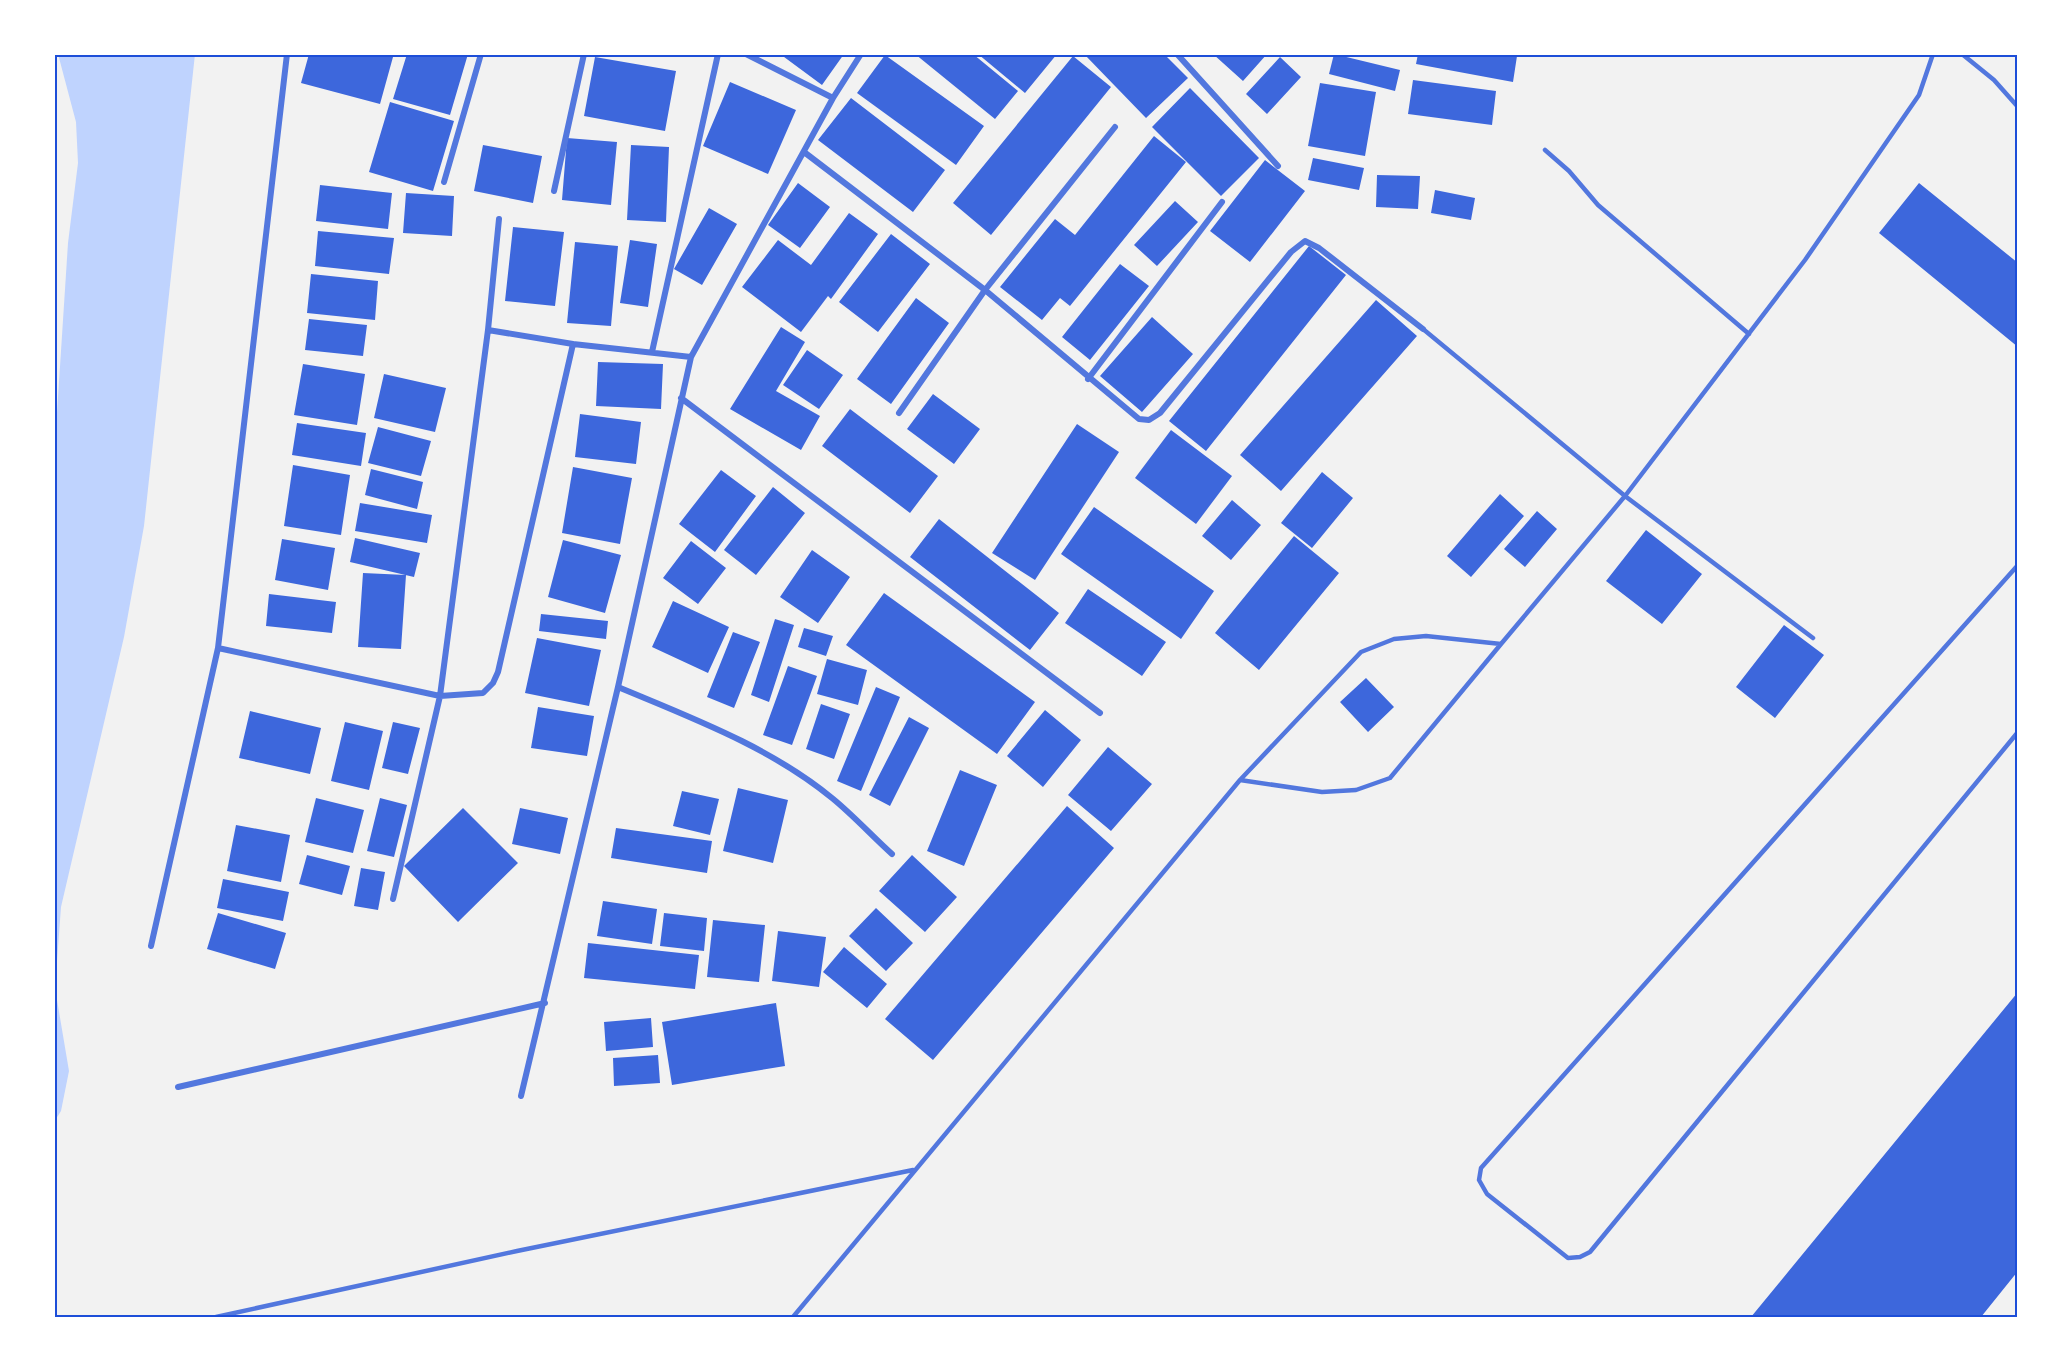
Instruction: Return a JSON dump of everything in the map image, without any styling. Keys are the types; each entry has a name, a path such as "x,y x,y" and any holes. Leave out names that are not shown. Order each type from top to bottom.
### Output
{"street":[{"path":"151,946 218,648 287,54"},
{"path":"444,182 481,54"},
{"path":"554,191 584,54"},
{"path":"652,352 718,54"},
{"path":"746,54 833,98"},
{"path":"521,1096 545,1003 618,687 691,357 833,98 861,54"},
{"path":"1177,54 1278,166"},
{"path":"898,413 985,290 1115,127"},
{"path":"804,152 985,290 1138,419 1149,420 1160,413 1292,252 1305,241 1319,248 1423,329"},
{"path":"1088,379 1222,202"},
{"path":"393,899 440,696 488,330 499,219"},
{"path":"488,330 573,344 691,357"},
{"path":"218,648 440,696 483,693 495,678 573,344"},
{"path":"681,398 1100,713"},
{"path":"618,687 722,730 780,763 832,797 892,854"},
{"path":"178,1087 545,1003"}],"lane":[{"path":"1240,780 1322,792 1356,790 1390,778 1624,496 1805,260 1919,95 1933,54"},
{"path":"1962,54 1994,80 2018,107"},
{"path":"1545,150 1569,171 1598,205 1749,334"},
{"path":"1423,329 1624,496 1813,638"},
{"path":"2018,565 1482,1168 1479,1180 1487,1194 1568,1258 1580,1257 1590,1252 2018,732"},
{"path":"793,1317 1240,780 1361,652 1394,639 1426,636 1501,644"},
{"path":"216,1317 914,1170"}],"water":[{"path":"58,54 195,54 144,526 124,637 61,907 55,988 69,1071 61,1111 54,1122 54,459 68,243 78,163 76,122"}],"building":[{"path":"309,54 382,54 393,57 380,104 301,83"},
{"path":"407,54 468,54 450,115 393,99"},
{"path":"780,54 844,54 822,85"},
{"path":"915,54 973,54 1018,91 995,119"},
{"path":"978,54 1057,54 1025,93"},
{"path":"1084,54 1164,54 1188,78 1146,118"},
{"path":"1213,54 1267,54 1243,81"},
{"path":"1334,54 1400,70 1395,91 1329,74"},
{"path":"1418,54 1517,56 1513,82 1416,64"},
{"path":"885,55 984,126 956,165 857,93"},
{"path":"1073,56 1111,87 991,235 953,203"},
{"path":"595,57 676,71 665,131 584,116"},
{"path":"1280,57 1301,77 1267,114 1246,94"},
{"path":"1413,80 1496,91 1492,125 1408,114"},
{"path":"730,82 796,110 768,174 703,146"},
{"path":"1320,83 1376,92 1365,156 1308,146"},
{"path":"1190,88 1259,158 1221,196 1152,127"},
{"path":"851,98 945,170 913,212 818,140"},
{"path":"390,102 454,121 433,191 369,172"},
{"path":"1154,136 1186,162 1070,306 1060,298 1042,320 1000,287 1055,219 1075,235"},
{"path":"567,138 617,142 611,205 562,200"},
{"path":"483,145 542,156 533,203 474,191"},
{"path":"631,145 669,147 666,222 627,220"},
{"path":"1313,158 1364,168 1359,190 1308,180"},
{"path":"1265,160 1305,191 1250,262 1210,231"},
{"path":"1377,175 1420,176 1418,209 1376,207"},
{"path":"798,183 830,207 800,248 768,225"},
{"path":"1919,183 2018,263 2018,347 1879,233"},
{"path":"320,185 392,193 388,229 316,221"},
{"path":"1435,190 1475,198 1471,220 1431,213"},
{"path":"406,193 454,196 452,236 403,233"},
{"path":"1175,201 1198,222 1157,266 1134,245"},
{"path":"709,208 737,224 702,285 674,269"},
{"path":"849,213 878,234 831,299 828,296 801,332 742,287 778,240 811,265"},
{"path":"513,227 564,232 555,306 505,301"},
{"path":"318,231 394,238 389,274 315,266"},
{"path":"891,234 930,264 878,332 839,302"},
{"path":"630,240 657,244 648,307 620,303"},
{"path":"575,242 618,246 611,326 567,323"},
{"path":"1309,246 1346,275 1206,451 1169,421"},
{"path":"1120,264 1149,286 1090,360 1062,337"},
{"path":"311,274 378,281 375,320 307,313"},
{"path":"916,298 949,323 891,404 857,379"},
{"path":"1376,300 1417,336 1281,491 1240,455"},
{"path":"1152,317 1193,354 1142,412 1100,376"},
{"path":"309,319 367,325 363,356 305,350"},
{"path":"781,327 805,342 776,391 820,416 801,450 730,409"},
{"path":"807,350 843,375 819,409 783,385"},
{"path":"598,362 663,364 661,409 596,406"},
{"path":"303,364 365,374 357,425 294,415"},
{"path":"384,374 446,388 435,432 374,418"},
{"path":"933,394 980,429 954,464 907,429"},
{"path":"850,409 938,476 910,513 822,446"},
{"path":"580,414 641,422 636,464 575,457"},
{"path":"297,423 366,433 361,466 292,455"},
{"path":"1077,424 1119,452 1035,580 992,553"},
{"path":"378,427 431,441 421,476 368,463"},
{"path":"1171,430 1232,476 1196,524 1135,478"},
{"path":"293,465 350,475 341,535 284,526"},
{"path":"573,467 632,478 620,544 562,533"},
{"path":"371,469 423,482 417,509 365,495"},
{"path":"721,470 756,496 715,552 679,524"},
{"path":"1322,472 1353,498 1312,548 1281,523"},
{"path":"773,487 805,513 756,575 724,550"},
{"path":"1500,494 1524,516 1471,577 1447,556"},
{"path":"1232,500 1261,525 1231,560 1202,536"},
{"path":"360,503 432,515 427,543 355,531"},
{"path":"1094,507 1214,591 1181,639 1061,554"},
{"path":"1537,511 1557,529 1525,567 1504,549"},
{"path":"939,519 1059,613 1030,650 910,557"},
{"path":"1646,530 1702,574 1662,624 1606,581"},
{"path":"1294,536 1339,573 1259,670 1215,633"},
{"path":"355,538 420,553 414,577 350,562"},
{"path":"282,539 335,548 328,590 275,580"},
{"path":"563,540 621,555 605,613 548,597"},
{"path":"691,541 726,568 698,604 663,578"},
{"path":"812,550 850,577 818,623 780,597"},
{"path":"363,573 406,575 401,649 358,647"},
{"path":"1088,589 1166,642 1142,676 1065,623"},
{"path":"884,593 1035,702 997,754 846,645"},
{"path":"269,594 336,602 332,633 266,626"},
{"path":"673,601 729,627 708,673 652,647"},
{"path":"541,614 608,621 606,639 539,631"},
{"path":"775,619 794,625 769,702 751,695"},
{"path":"1784,625 1824,655 1775,718 1736,687"},
{"path":"804,628 833,636 826,656 798,647"},
{"path":"733,632 760,642 734,708 707,697"},
{"path":"537,638 601,650 589,706 525,693"},
{"path":"827,659 867,670 858,705 817,694"},
{"path":"788,666 817,676 792,745 763,735"},
{"path":"1366,678 1394,707 1368,732 1340,702"},
{"path":"876,687 900,697 861,791 837,781"},
{"path":"821,704 850,714 834,759 806,749"},
{"path":"538,707 594,716 587,756 531,748"},
{"path":"1045,710 1081,740 1043,787 1007,756"},
{"path":"250,711 321,728 310,774 239,758"},
{"path":"909,717 929,728 890,806 869,795"},
{"path":"345,722 383,731 369,790 331,781"},
{"path":"393,722 420,728 408,774 382,768"},
{"path":"1108,747 1152,784 1111,831 1068,795"},
{"path":"960,770 997,785 964,866 927,851"},
{"path":"738,788 788,800 773,863 723,851"},
{"path":"682,791 719,799 710,835 673,826"},
{"path":"316,798 364,810 353,853 305,842"},
{"path":"380,798 407,805 394,857 367,851"},
{"path":"1067,806 1114,848 933,1060 885,1019"},
{"path":"463,808 518,863 458,922 404,866"},
{"path":"520,808 568,818 560,854 512,844"},
{"path":"236,825 290,835 281,882 227,871"},
{"path":"616,828 712,841 707,873 611,858"},
{"path":"307,855 350,866 342,895 299,884"},
{"path":"912,855 957,897 925,932 879,891"},
{"path":"361,868 385,872 378,910 354,906"},
{"path":"223,879 289,892 283,921 217,908"},
{"path":"603,901 657,909 652,944 597,936"},
{"path":"876,908 913,943 886,971 849,936"},
{"path":"218,913 286,933 275,969 207,949"},
{"path":"664,913 707,918 704,951 660,946"},
{"path":"713,920 765,925 759,982 707,977"},
{"path":"778,931 826,937 819,987 772,981"},
{"path":"588,943 699,955 695,989 584,978"},
{"path":"844,947 887,984 867,1008 823,972"},
{"path":"2018,992 2018,1271 1981,1317 1751,1317"},
{"path":"776,1003 785,1066 672,1085 662,1022"},
{"path":"651,1018 653,1047 606,1051 604,1022"},
{"path":"658,1055 660,1083 614,1086 613,1058"}]}
